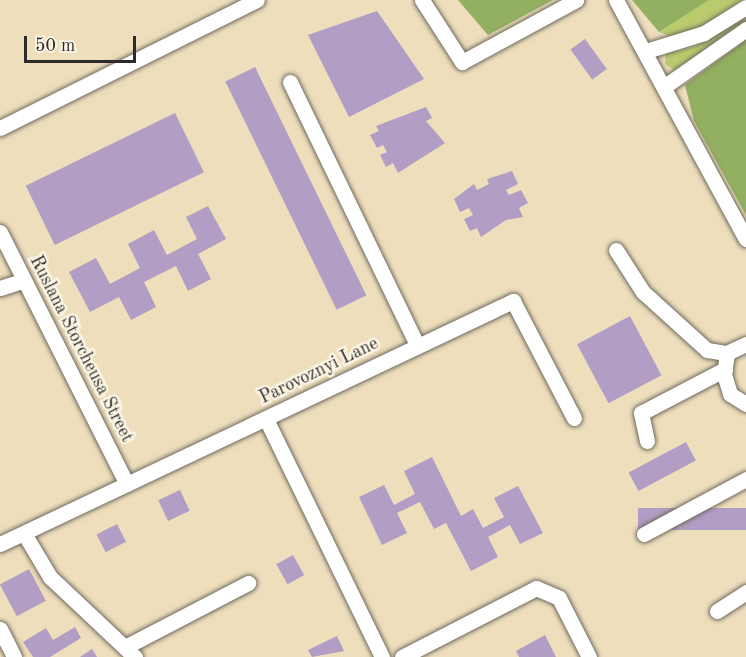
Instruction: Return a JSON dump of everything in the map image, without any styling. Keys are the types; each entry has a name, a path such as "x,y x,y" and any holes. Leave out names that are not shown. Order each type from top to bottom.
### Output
{"street":[{"path":"0,128 257,0"},
{"path":"422,0 462,62 576,0"},
{"path":"616,0 646,51 746,239"},
{"path":"646,51 704,33 746,7"},
{"path":"665,86 746,29"},
{"path":"290,82 417,345"},
{"name":"Ruslana Storcheusa Street","path":"0,232 128,484"},
{"path":"616,250 643,292 707,350 726,361"},
{"path":"0,288 24,280"},
{"name":"Parovoznyi Lane","path":"0,544 25,535 417,345 513,302 574,418"},
{"path":"647,441 641,413 726,361 746,344"},
{"path":"726,361 730,394 746,404"},
{"path":"266,419 382,657"},
{"path":"644,534 746,479"},
{"path":"25,535 50,577 130,652 248,583"},
{"path":"402,657 536,588 559,598 589,657"},
{"path":"717,611 746,592"},
{"path":"0,629 14,657"}],"green space":[{"path":"458,0 553,0 488,35"},
{"path":"632,0 709,0 659,32"},
{"path":"709,0 742,0 696,30 673,37 659,32"},
{"path":"746,15 746,22 676,71 665,64 666,54 693,47"},
{"path":"746,40 746,215 694,121 685,85"}],"building":[{"path":"377,11 424,79 349,117 308,35"},
{"path":"585,39 607,69 592,80 570,50"},
{"path":"255,67 366,295 337,310 225,81"},
{"path":"426,107 432,118 426,121 445,143 398,173 393,163 386,167 380,155 387,152 383,145 377,148 370,135 379,131 376,126"},
{"path":"175,113 204,172 55,245 26,186"},
{"path":"512,171 518,184 506,190 509,195 521,190 528,203 519,208 523,217 506,220 481,237 477,228 470,231 464,219 473,215 469,208 460,212 454,199 474,184 477,190 489,184 487,179"},
{"path":"208,206 226,239 198,254 211,279 188,291 176,266 144,282 156,307 131,320 119,297 90,312 69,272 96,258 110,284 140,268 128,244 154,230 167,255 197,239 186,217"},
{"path":"630,316 661,375 608,403 577,344"},
{"path":"686,442 696,461 638,491 629,473"},
{"path":"432,457 461,516 473,509 483,528 504,517 494,498 518,486 543,533 520,544 510,525 488,537 498,557 471,571 446,523 434,529 420,502 397,513 407,533 382,545 359,497 384,485 394,505 415,494 404,471"},
{"path":"180,490 190,511 168,521 158,500"},
{"path":"638,508 746,508 746,530 638,530"},
{"path":"117,524 126,542 106,552 97,534"},
{"path":"293,555 304,575 288,584 276,564"},
{"path":"29,569 46,601 17,616 0,584"},
{"path":"75,627 81,638 50,657 33,657 23,642 46,628 53,640"},
{"path":"545,635 556,657 519,657 516,651"},
{"path":"337,636 344,651 312,657 308,650"},
{"path":"92,649 97,657 80,657"}]}
